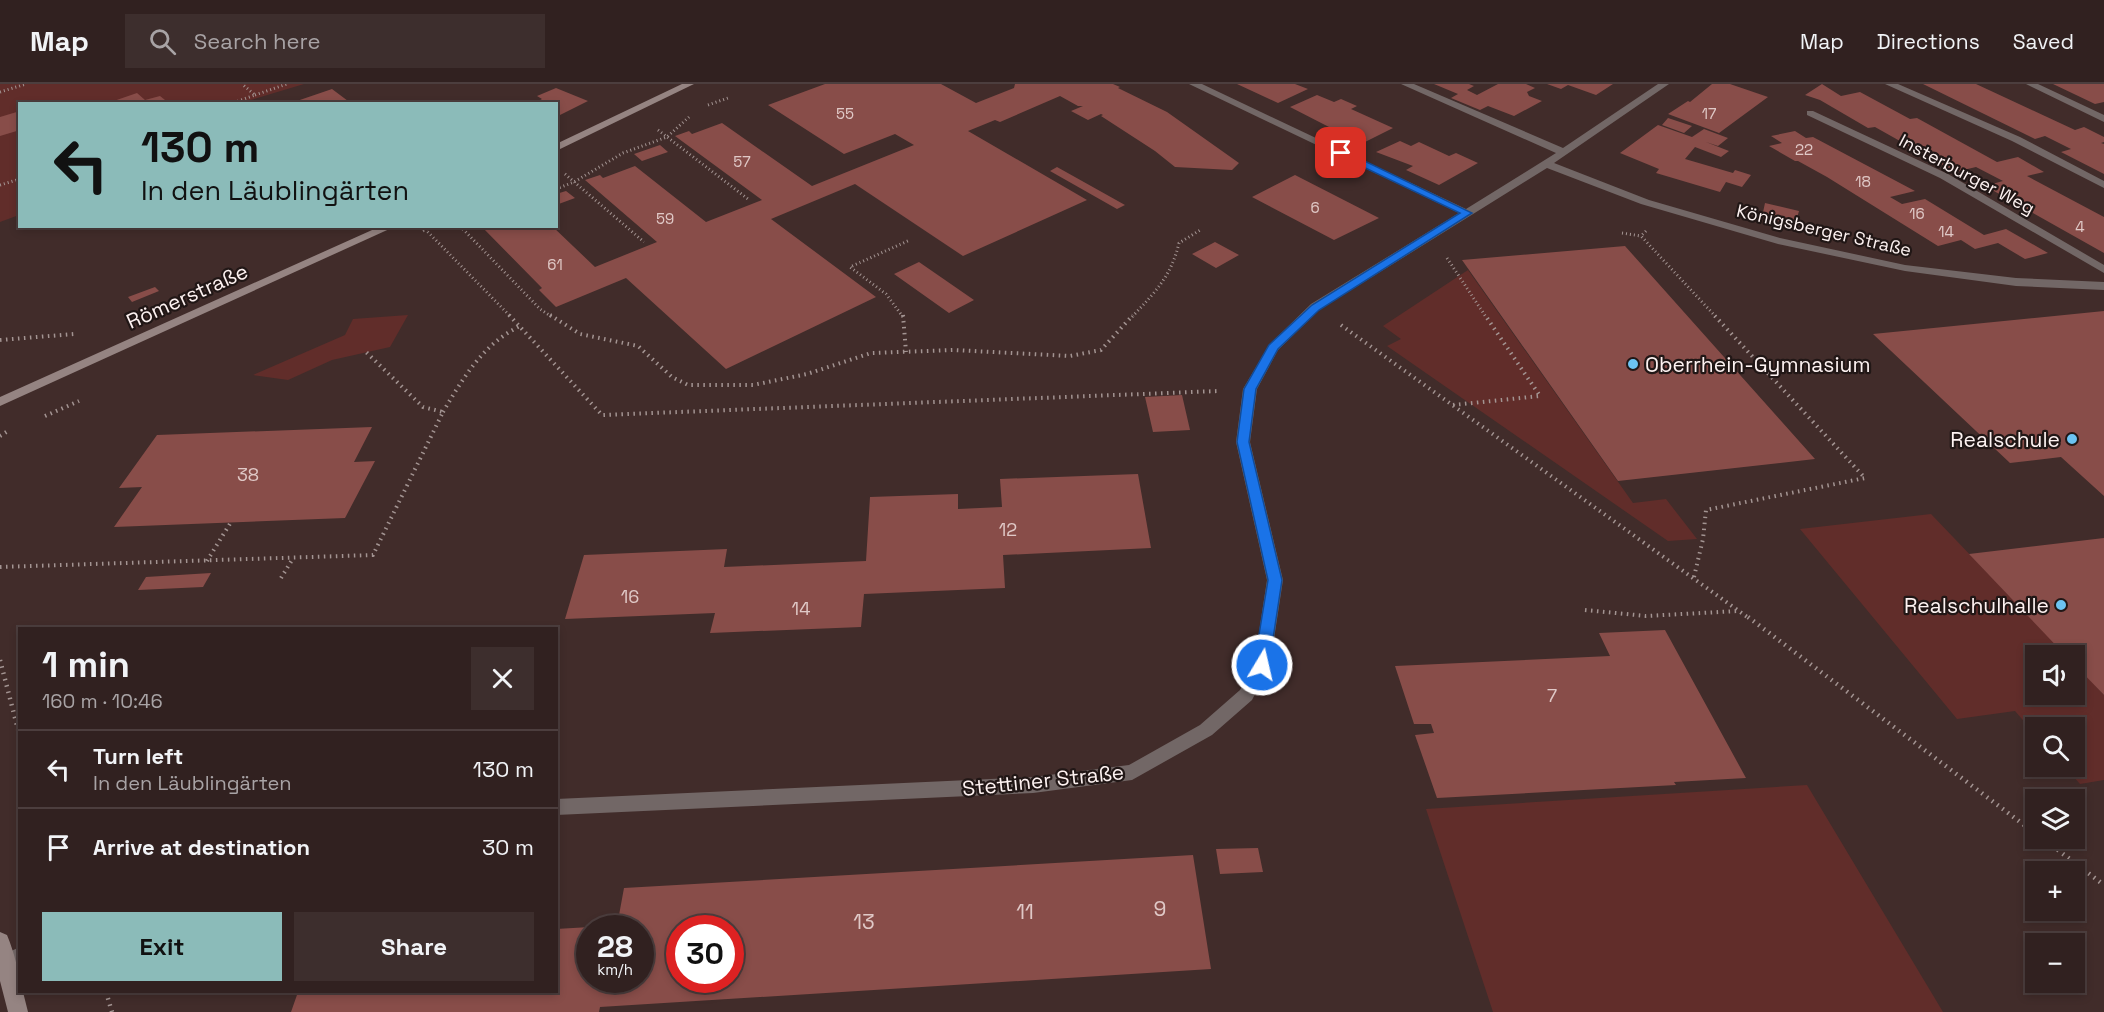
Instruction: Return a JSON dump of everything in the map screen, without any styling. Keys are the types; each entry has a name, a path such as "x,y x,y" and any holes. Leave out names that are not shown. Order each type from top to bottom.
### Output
{"street":[{"path":"558,147 689,84"},
{"path":"1194,84 1467,213"},
{"path":"1406,84 1563,152"},
{"name":"Stettiner Straße","path":"558,807 1033,785 1132,772 1206,730 1246,695 1262,665 1275,580 1243,442 1250,389 1273,348 1316,307 1546,164 1664,84"},
{"path":"1890,84 2016,139 2104,185"},
{"path":"2031,84 2104,119"},
{"name":"Insterburger Weg","path":"1810,113 1944,176 2104,270"},
{"name":"Königsberger Straße","path":"1546,164 1663,207 1778,241 1905,268 2016,282 2104,286"},
{"name":"Römerstraße","path":"0,402 387,228"},
{"path":"0,942 13,960 18,1012"}],"path":[{"path":"0,92 26,84"},
{"path":"242,84 255,95"},
{"path":"236,102 287,84"},
{"path":"708,105 728,98"},
{"path":"558,188 574,182 623,153 667,137 690,116"},
{"path":"652,125 748,199"},
{"path":"565,174 644,242"},
{"path":"0,185 18,180"},
{"path":"1641,236 1663,207"},
{"path":"424,228 520,326 602,415 1250,389"},
{"path":"461,228 540,309 580,334 638,346 672,377 688,386 753,385 807,374 871,353 954,350 1070,356 1101,350 1163,283 1174,264 1179,243 1202,229"},
{"path":"1622,233 1641,236 1865,478 1706,510 1703,539 1694,577"},
{"path":"1432,235 1539,396 1452,405"},
{"path":"906,352 903,315 886,294 850,267 910,240"},
{"path":"1316,307 1694,577 2025,826"},
{"path":"0,567 373,555 443,412 466,373 507,331 520,326"},
{"path":"0,340 78,334"},
{"path":"365,351 408,395 423,406 443,412"},
{"path":"207,561 231,522"},
{"path":"281,578 292,559"},
{"path":"1585,610 1646,616 1739,611"},
{"path":"0,660 18,729"},
{"path":"2057,849 2104,885"},
{"path":"106,993 112,1012"}],"shaded area":[{"path":"0,84 304,84 244,102 18,102 18,215 0,222"},
{"path":"1468,270 1633,503 1666,499 1697,539 1668,541 1387,346 1401,339 1383,326"},
{"path":"408,315 390,347 332,360 288,380 253,375 345,335 353,319"},
{"path":"1931,514 2056,645 2025,645 2025,705 2085,705 2085,675 2104,695 2104,780 2080,784 2074,777 2085,777 2085,717 2025,717 2025,722 2015,711 1957,719 1800,529"},
{"path":"1807,785 1943,1012 1493,1012 1426,809"}],"building":[{"path":"825,84 941,84 976,103 1014,88 1015,84 1113,84 1167,112 1239,163 1232,170 1175,167 1155,151 1101,116 1103,115 1088,120 1071,111 1083,106 1078,106 1060,96 1000,122 995,120 968,131 1087,200 963,256 855,184 771,219 876,297 726,369 626,278 556,307 539,290 542,288 483,228 554,228 595,267 657,242 585,180 600,175 603,178 635,166 706,222 762,200 675,136 689,131 692,134 722,123 812,186 914,145 895,134 844,154 768,105"},
{"path":"1237,84 1295,84 1308,89 1278,103"},
{"path":"1434,84 1469,84 1474,86 1467,90 1477,95 1498,84 1526,84 1535,88 1527,92 1529,96 1542,101 1514,116 1488,106 1480,110 1451,98 1458,94"},
{"path":"1547,84 1613,84 1596,95 1568,85 1561,89"},
{"path":"1712,84 1730,84 1768,97 1719,133 1668,114 1688,101 1690,102"},
{"path":"1822,84 1841,96 1860,92 1910,119 1917,118 1997,162 2018,157 2044,172 2027,176 2104,217 2104,253 1985,186 2003,181 1976,167 1955,172 1875,127 1868,128 1820,100 1805,95"},
{"path":"1923,84 1976,84 2075,130 2084,127 2104,137 2104,142 2101,143 2104,144 2104,174 2061,152 2071,149 2045,136 2035,139"},
{"path":"2053,84 2104,84 2104,102 2095,104"},
{"path":"556,88 588,101 558,116 558,102 537,102 542,99 537,96"},
{"path":"332,89 349,102 294,102"},
{"path":"137,93 145,100 160,96 168,102 111,102"},
{"path":"1317,95 1334,102 1341,99 1357,106 1351,109 1393,128 1363,143 1327,129 1329,127 1290,107"},
{"path":"18,112 18,131 0,136 0,117"},
{"path":"1668,118 1692,126 1684,133 1662,125"},
{"path":"1658,125 1692,137 1704,129 1728,138 1718,146 1706,142 1729,151 1721,157 1695,147 1685,159 1733,173 1735,170 1751,175 1742,187 1726,182 1720,192 1656,173 1659,169 1620,153"},
{"path":"1795,131 1806,138 1813,137 1915,191 1890,197 1902,204 1925,199 1984,235 2006,229 2048,253 2025,259 1998,243 1975,249 1961,240 1938,246 1827,177 1769,146 1782,143 1771,136"},
{"path":"1400,141 1411,146 1419,142 1449,156 1456,153 1478,163 1439,185 1406,170 1413,166 1376,152"},
{"path":"660,145 668,152 642,161 634,154"},
{"path":"1057,167 1125,205 1117,209 1050,171"},
{"path":"1295,175 1379,218 1334,240 1252,197"},
{"path":"566,191 575,198 558,204 558,193"},
{"path":"1765,203 1799,211 1795,225 1762,217"},
{"path":"1215,242 1239,255 1216,268 1192,254"},
{"name":"Oberrhein-Gymnasium","path":"1625,246 1815,459 1618,481 1462,260"},
{"path":"919,262 974,300 949,313 894,274"},
{"path":"155,287 159,291 132,302 128,297"},
{"path":"2104,311 2104,496 2061,457 2010,463 1873,334"},
{"path":"1182,395 1190,430 1153,432 1145,397"},
{"path":"372,427 354,462 375,461 345,518 114,527 142,487 119,488 157,435"},
{"path":"1138,474 1151,548 1003,555 1005,588 864,594 861,627 710,633 715,613 565,619 584,555 727,549 724,567 866,561 870,497 958,494 958,509 1002,507 1000,479"},
{"name":"Realschulhalle","path":"2104,538 2104,695 2085,675 2085,645 2056,645 1969,554"},
{"path":"211,573 203,587 138,590 146,577"},
{"path":"1665,630 1746,778 1674,782 1676,785 1437,798 1415,735 1434,733 1431,724 1414,724 1395,666 1610,656 1599,633"},
{"path":"1258,848 1263,872 1220,874 1216,849"},
{"path":"1193,855 1211,969 600,1007 599,1012 291,1012 298,993 558,993 558,929 576,928 576,993 654,993 654,915 619,915 624,888"}],"place":[{"name":"Oberrhein-Gymnasium","path":"1633,364"},
{"name":"Realschule","path":"2072,439"},
{"name":"Realschulhalle","path":"2061,605"}],"route":[{"path":"1262,665 1275,580 1243,442 1250,389 1273,348 1316,307 1467,213 1341,153"}]}
